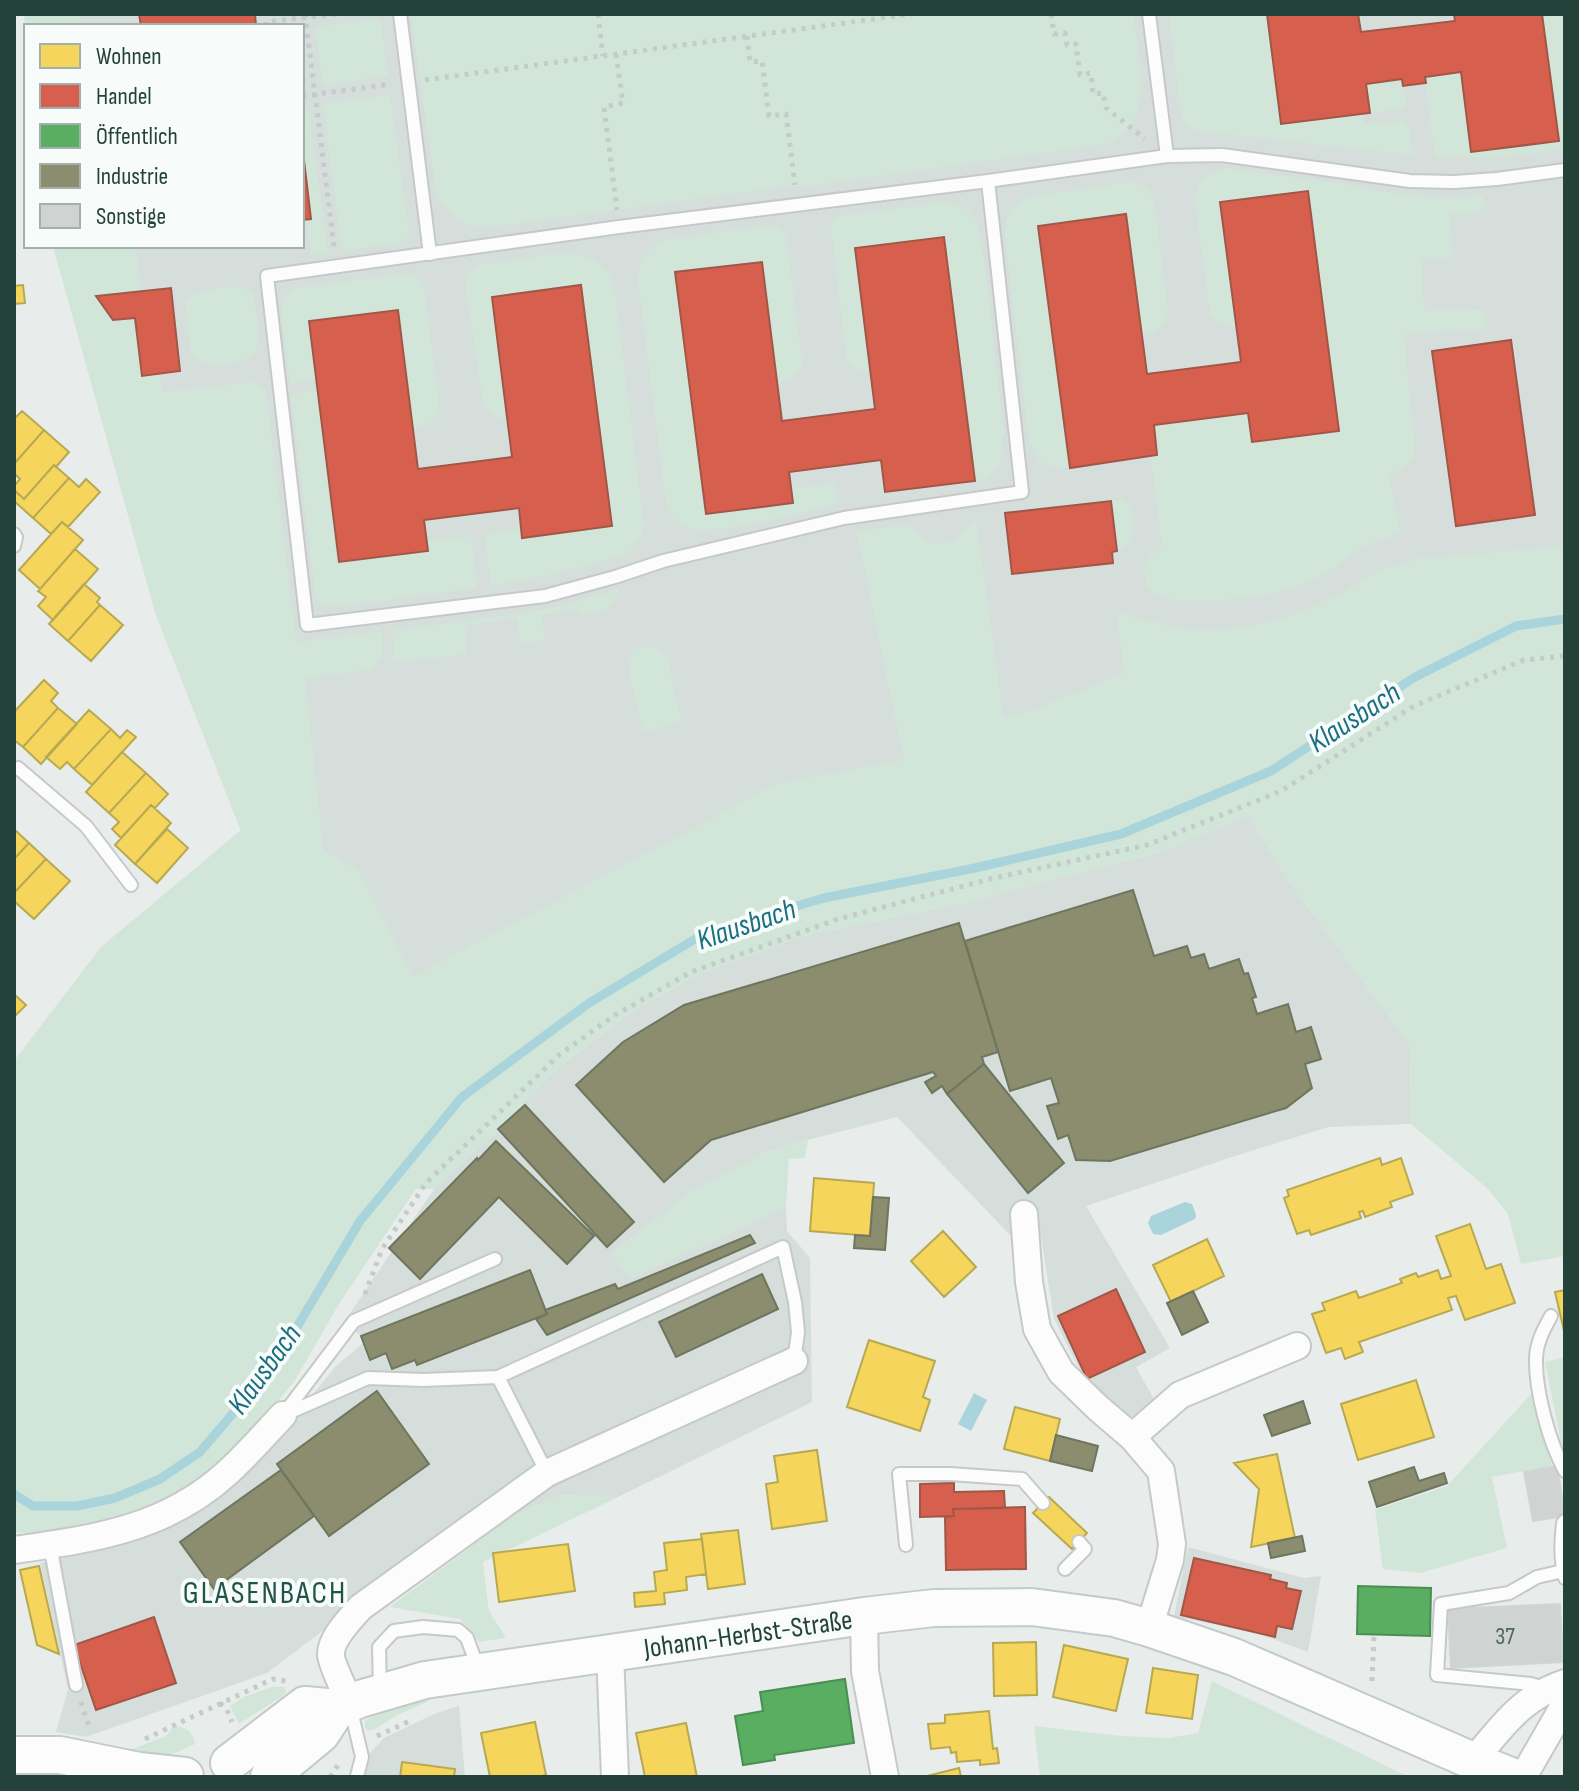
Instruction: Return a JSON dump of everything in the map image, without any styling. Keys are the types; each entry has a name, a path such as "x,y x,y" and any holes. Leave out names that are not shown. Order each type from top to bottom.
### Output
{"main road":[{"name":"Johann-Herbst-Straße","path":"240,1770 305,1705 356,1701 425,1680 864,1616 934,1608 1032,1607 1114,1618 1149,1628 1259,1668 1513,1777"},
{"path":"269,1777 356,1701"},
{"path":"14,1755 60,1755 184,1777 193,1768 208,1763 240,1770"},
{"path":"14,1755 51,1777"}],"street":[{"path":"1024,1214 1029,1282 1037,1329 1061,1372 1132,1437 1161,1471 1172,1544 1149,1628"},
{"path":"1132,1437 1180,1395 1297,1346"},
{"path":"356,1701 331,1656 343,1626 361,1607 547,1473 794,1361"},
{"path":"14,1550 104,1536 154,1521 191,1500 226,1474 283,1415"},
{"path":"864,1616 865,1671 885,1777"},
{"path":"610,1653 615,1777"},
{"path":"1473,1761 1514,1712 1559,1692"},
{"path":"1523,1777 1559,1692"}],"lane":[{"path":"400,14 430,254"},
{"path":"1149,14 1167,156"},
{"path":"988,181 1022,492 844,518 663,561 545,596 307,625 267,276 1167,156 1222,155 1410,181 1497,179 1565,170"},
{"path":"14,534 14,546"},
{"path":"14,769 18,768 86,826 131,885"},
{"path":"283,1415 368,1378 423,1380 498,1377 783,1247 798,1332 794,1361"},
{"path":"283,1415 354,1321 495,1259"},
{"path":"1551,1316 1540,1335 1536,1357 1540,1395 1554,1451 1565,1471"},
{"path":"498,1377 547,1473"},
{"path":"906,1545 899,1474 1022,1479 1043,1503"},
{"path":"1559,1692 1531,1684 1437,1675 1441,1604 1509,1593 1537,1577 1564,1575 1561,1543 1565,1521"},
{"path":"1065,1569 1085,1549 1079,1542"},
{"path":"50,1545 76,1685"},
{"path":"357,1776 362,1757 356,1701 379,1647 394,1631 423,1627 458,1630 467,1638 479,1672"}],"path":[{"path":"266,24 305,16 336,14"},
{"path":"598,14 603,56"},
{"path":"831,14 833,24"},
{"path":"304,96 911,14"},
{"path":"1051,14 1054,34 1065,33 1067,45 1076,44 1080,75 1091,73 1093,94 1103,93 1106,108 1167,156"},
{"path":"305,16 336,267"},
{"path":"747,36 750,62 762,61 769,116 786,114 795,187 803,205"},
{"path":"616,54 623,103 604,107 619,227"},
{"path":"354,1321 382,1249 426,1183 559,1055 615,1015 691,972 838,919 994,878 1147,845 1281,791 1414,706 1524,660 1565,656"},
{"path":"1372,1681 1374,1635"},
{"path":"143,1740 273,1679 297,1682"},
{"path":"76,1685 90,1731"},
{"path":"220,1703 227,1710 233,1727"}],"shaded area":[{"path":"24,14 1565,14 1565,591 334,1067 156,615 54,248 304,248 304,24 25,24"},
{"path":"1248,815 1288,880 1410,1044 1411,1124 1329,1127 1086,1206 1170,1348 1136,1367 1156,1403 1129,1418 1087,1384 1054,1319 1039,1224 1010,1235 897,1117 808,1140 762,1154 631,1278 786,1207 787,1231 810,1258 812,1402 616,1498 562,1495 512,1516 496,1500 267,1673 86,1737 56,1732 68,1689 40,1563 125,1543 161,1530 229,1483 294,1418 335,1367 363,1343 361,1336 344,1322 434,1189 495,1133 559,1067 634,1010 705,971 804,936 967,902 1157,853"},
{"path":"1188,1547 1304,1578 1321,1576 1308,1652 1259,1634 1174,1616"},
{"path":"459,1706 465,1777 347,1777 384,1738 434,1714"}],"green space":[{"path":"24,14 78,14 80,24 25,24"},
{"path":"411,14 1133,14 1140,94 1132,123 1123,134 1107,144 806,186 481,226 460,221 437,197"},
{"path":"1169,14 1267,14 1362,114 1365,125 1403,121 1409,127 1413,155 1198,131 1182,120"},
{"path":"1542,14 1565,14 1565,149 1495,158 1435,156 1425,77 1461,72 1471,152 1558,141"},
{"path":"380,18 388,76 323,85 315,27"},
{"path":"1402,79 1406,103 1402,109 1370,113 1366,84"},
{"path":"390,95 409,234 400,243 342,251 323,103"},
{"path":"308,106 328,253 311,255 306,220 311,218 304,160 304,107"},
{"path":"1228,168 1399,194 1445,198 1483,196 1484,207 1476,213 1450,214 1452,258 1421,260 1424,311 1484,310 1485,329 1404,334 1415,457 1389,477 1400,533 1369,544 1319,576 1287,589 1239,598 1174,599 1156,594 1147,584 1144,572 1148,560 1162,547 1151,456 1157,455 1154,425 1248,413 1253,442 1339,430 1308,191 1237,326 1221,323 1210,313 1195,198 1206,177"},
{"path":"1132,182 1148,188 1154,200 1168,313 1162,326 1152,332 1142,336 1126,214 1038,226 1070,468 1048,466 1039,460 1029,442 1005,236 1008,217 1012,208 1027,197"},
{"path":"943,202 963,206 977,221 985,265 1004,435 999,465 988,477 975,481 944,237 855,248 870,371 863,371 847,362 831,225 836,217"},
{"path":"772,225 786,237 802,364 789,380 777,384 762,262 675,273 706,514 793,503 792,489 835,483 837,504 735,527 696,529 683,526 672,515 666,500 638,280 641,261 651,249 667,240"},
{"path":"54,248 136,248 141,291 96,297 113,320 135,318 142,375 159,374 162,392 255,382 266,391 296,642 381,632 383,653 372,669 305,678 323,850 357,869 412,977 779,783 904,760 857,532 907,524 934,545 956,540 976,519 1003,716 1029,712 1124,673 1117,613 1177,628 1218,630 1263,624 1289,617 1344,592 1381,570 1417,559 1565,546 1565,1256 1521,1264 1508,1214 1487,1188 1411,1124 1410,1044 1288,880 1248,815 1157,853 967,902 804,936 705,971 634,1010 559,1067 495,1133 434,1189 416,1189 339,1304 294,1382 234,1453 193,1488 152,1510 75,1529 37,1534 14,1532 14,1061 101,947 241,830 156,615"},
{"path":"559,253 592,259 604,268 614,284 644,526 630,551 619,557 491,586 485,534 521,529 523,538 612,526 581,286 492,297 507,418 492,414 483,401 465,282 469,273 480,265"},
{"path":"408,273 419,278 424,287 439,405 430,422 413,430 398,310 309,321 317,380 290,383 281,310 284,296 293,289"},
{"path":"232,287 246,289 255,304 257,341 254,353 241,361 222,365 196,359 191,353 186,303 195,294"},
{"path":"318,391 339,562 427,552 427,541 471,536 477,588 330,607 316,600 291,394"},
{"path":"1123,500 1133,518 1131,540 1117,551 1111,501"},
{"path":"620,589 607,610 581,615 578,609 542,614 544,640 520,643 518,618 465,625 466,654 393,662 392,630 521,614"},
{"path":"633,649 657,649 667,657 681,721 643,732 629,671"},
{"path":"808,1140 805,1158 789,1159 786,1207 631,1278 611,1254 693,1190 763,1154"},
{"path":"1565,1357 1565,1457 1564,1457 1545,1362"},
{"path":"1532,1393 1552,1466 1492,1477 1507,1548 1420,1573 1383,1569 1375,1510 1447,1486"},
{"path":"562,1495 616,1498 483,1562 489,1611 506,1638 479,1642 460,1619 390,1607 512,1516"},
{"path":"1212,1681 1409,1777 1040,1777 1034,1726 1121,1736 1169,1738 1198,1733"},
{"path":"272,1687 284,1687 284,1695 239,1724 230,1706 244,1697"},
{"path":"427,1698 427,1702 373,1730 365,1727 365,1721 371,1717"},
{"path":"172,1728 190,1732 195,1744 152,1760 127,1751 166,1736"}],"water":[{"path":"1185,1202 1192,1204 1195,1219 1161,1235 1153,1234 1148,1223 1151,1216"},
{"path":"974,1393 987,1400 971,1431 958,1424"}],"building: Wohnen":[{"path":"23,285 25,303 14,304 14,286"},
{"path":"22,411 44,430 14,464 14,419"},
{"path":"44,430 69,452 24,499 14,490 20,479 14,473 14,464"},
{"path":"54,465 69,478 33,518 14,501 14,493 24,499"},
{"path":"69,478 79,487 86,479 100,492 68,527 62,522 51,534 33,518"},
{"path":"62,522 83,540 40,589 19,570"},
{"path":"75,549 98,569 53,620 38,606 46,597 38,591"},
{"path":"84,584 100,598 97,602 100,605 68,641 49,624"},
{"path":"100,605 123,625 91,661 68,641"},
{"path":"44,680 58,693 51,701 58,708 23,747 14,740 14,712"},
{"path":"58,708 77,724 41,764 23,747"},
{"path":"89,710 111,729 74,769 67,762 60,769 46,757"},
{"path":"111,729 120,738 127,730 136,737 92,785 74,769"},
{"path":"122,752 146,773 109,813 86,792"},
{"path":"146,773 168,794 155,808 151,805 121,838 112,829 119,822 109,813"},
{"path":"151,805 171,823 135,864 115,845"},
{"path":"14,829 29,843 14,859"},
{"path":"167,829 188,848 157,883 135,864"},
{"path":"29,843 46,859 14,893 14,859"},
{"path":"46,859 70,881 34,919 14,901 14,893"},
{"path":"14,994 26,1005 14,1017"},
{"path":"1380,1158 1382,1165 1401,1158 1413,1194 1390,1202 1392,1207 1365,1217 1363,1211 1359,1212 1361,1218 1311,1235 1309,1230 1297,1234 1284,1198 1289,1196 1287,1190"},
{"path":"814,1178 874,1183 870,1236 810,1231"},
{"path":"1470,1224 1486,1269 1501,1264 1515,1303 1465,1320 1456,1296 1448,1298 1452,1310 1359,1342 1363,1352 1345,1359 1341,1348 1326,1353 1312,1314 1325,1310 1322,1303 1356,1291 1359,1298 1402,1283 1400,1279 1416,1273 1418,1277 1438,1270 1441,1279 1451,1276 1436,1236"},
{"path":"943,1231 976,1267 944,1297 911,1261"},
{"path":"1207,1239 1224,1276 1171,1302 1153,1265"},
{"path":"1565,1290 1565,1335 1555,1292"},
{"path":"869,1340 935,1361 923,1397 930,1400 920,1431 847,1407"},
{"path":"1416,1380 1434,1437 1358,1460 1341,1404"},
{"path":"1015,1407 1060,1419 1050,1461 1004,1449"},
{"path":"817,1450 827,1521 772,1529 766,1484 778,1482 774,1456"},
{"path":"1277,1454 1295,1538 1251,1547 1259,1489 1234,1463"},
{"path":"1049,1497 1087,1533 1072,1549 1033,1513"},
{"path":"738,1530 745,1584 708,1589 701,1534"},
{"path":"702,1539 706,1574 686,1577 687,1590 664,1593 665,1604 635,1607 634,1593 656,1591 654,1572 667,1570 664,1543"},
{"path":"568,1544 575,1591 499,1602 493,1553"},
{"path":"39,1566 59,1654 37,1645 20,1570"},
{"path":"1036,1642 1037,1695 994,1696 993,1643"},
{"path":"1064,1645 1128,1659 1116,1711 1053,1697"},
{"path":"1153,1668 1198,1675 1192,1719 1146,1713"},
{"path":"989,1711 993,1749 997,1748 999,1763 980,1765 980,1760 957,1762 956,1752 951,1753 950,1747 931,1749 928,1724 945,1723 945,1715"},
{"path":"535,1722 546,1775 490,1777 481,1733"},
{"path":"686,1723 697,1777 645,1777 636,1733"},
{"path":"402,1762 455,1769 454,1777 400,1777"},
{"path":"959,1768 961,1777 923,1777"}],"building: Handel":[{"path":"139,14 255,14 256,24 141,24"},
{"path":"1267,14 1358,14 1361,32 1455,21 1454,14 1542,14 1559,141 1471,152 1461,72 1425,77 1426,83 1403,86 1402,79 1366,84 1370,113 1281,124"},
{"path":"304,160 311,219 304,220"},
{"path":"1308,191 1339,431 1252,442 1248,413 1154,425 1157,455 1070,468 1038,226 1126,214 1147,374 1241,362 1220,202"},
{"path":"944,237 975,481 885,492 881,460 789,472 793,503 706,514 675,272 762,262 782,421 875,409 855,248"},
{"path":"581,285 612,526 522,538 519,508 424,520 428,551 339,562 309,321 398,310 418,469 512,457 492,297"},
{"path":"171,288 180,371 142,376 135,318 113,320 96,296"},
{"path":"1511,340 1535,515 1456,526 1432,351"},
{"path":"1111,501 1117,551 1112,552 1113,563 1012,574 1005,513"},
{"path":"1116,1289 1145,1352 1087,1379 1058,1316"},
{"path":"954,1483 954,1492 1004,1491 1005,1508 953,1509 954,1516 920,1517 920,1484"},
{"path":"1025,1507 1026,1569 946,1570 945,1517 954,1516 953,1509"},
{"path":"1194,1558 1271,1575 1270,1579 1287,1583 1286,1588 1301,1591 1292,1629 1277,1626 1275,1637 1181,1615"},
{"path":"154,1617 176,1683 96,1710 74,1645"}],"building: Öffentlich":[{"path":"1358,1586 1431,1588 1430,1636 1357,1634"},
{"path":"845,1679 854,1743 774,1755 775,1760 743,1765 735,1716 763,1711 760,1692"}],"building: Industrie":[{"path":"1133,890 1154,956 1187,946 1191,958 1204,954 1209,969 1239,959 1244,974 1248,973 1256,997 1252,998 1257,1014 1288,1004 1296,1032 1311,1027 1321,1059 1305,1064 1312,1088 1286,1108 1110,1161 1076,1160 1068,1135 1058,1139 1047,1106 1059,1103 1051,1078 1010,1091 965,941"},
{"path":"959,923 998,1052 982,1057 984,1064 947,1094 942,1086 932,1093 925,1082 936,1076 933,1072 711,1140 664,1182 576,1085 623,1042 684,1005"},
{"path":"984,1064 1064,1163 1028,1193 947,1094"},
{"path":"525,1105 634,1222 607,1247 498,1129"},
{"path":"496,1141 594,1236 567,1264 499,1197 420,1279 389,1248"},
{"path":"873,1197 889,1198 885,1250 854,1248 855,1235 870,1236"},
{"path":"750,1235 755,1243 547,1335 536,1319 547,1314 545,1310 615,1284 618,1289"},
{"path":"530,1270 547,1314 417,1365 415,1360 392,1369 386,1353 370,1360 361,1336"},
{"path":"762,1274 778,1309 676,1357 659,1322"},
{"path":"1193,1291 1208,1322 1182,1335 1167,1303"},
{"path":"377,1391 429,1464 329,1536 277,1464"},
{"path":"1303,1401 1310,1423 1272,1436 1264,1415"},
{"path":"1056,1435 1098,1446 1092,1471 1050,1461"},
{"path":"1414,1467 1419,1481 1444,1473 1447,1483 1377,1507 1369,1482"},
{"path":"281,1470 314,1516 214,1589 180,1542"},
{"path":"1302,1536 1305,1551 1271,1558 1268,1543"}],"building: Sonstige":[{"path":"1557,1466 1565,1516 1533,1521 1524,1472"},
{"path":"1560,1604 1563,1662 1451,1668 1448,1609"}],"waterway":[{"name":"Klausbach","path":"14,1494 33,1506 77,1506 115,1498 160,1479 200,1452 275,1364 360,1221 462,1097 589,1003 705,933 824,898 975,868 1121,834 1271,771 1415,677 1516,626 1565,619"}],"district":[{"name":"GLASENBACH","path":"265,1592"}]}
